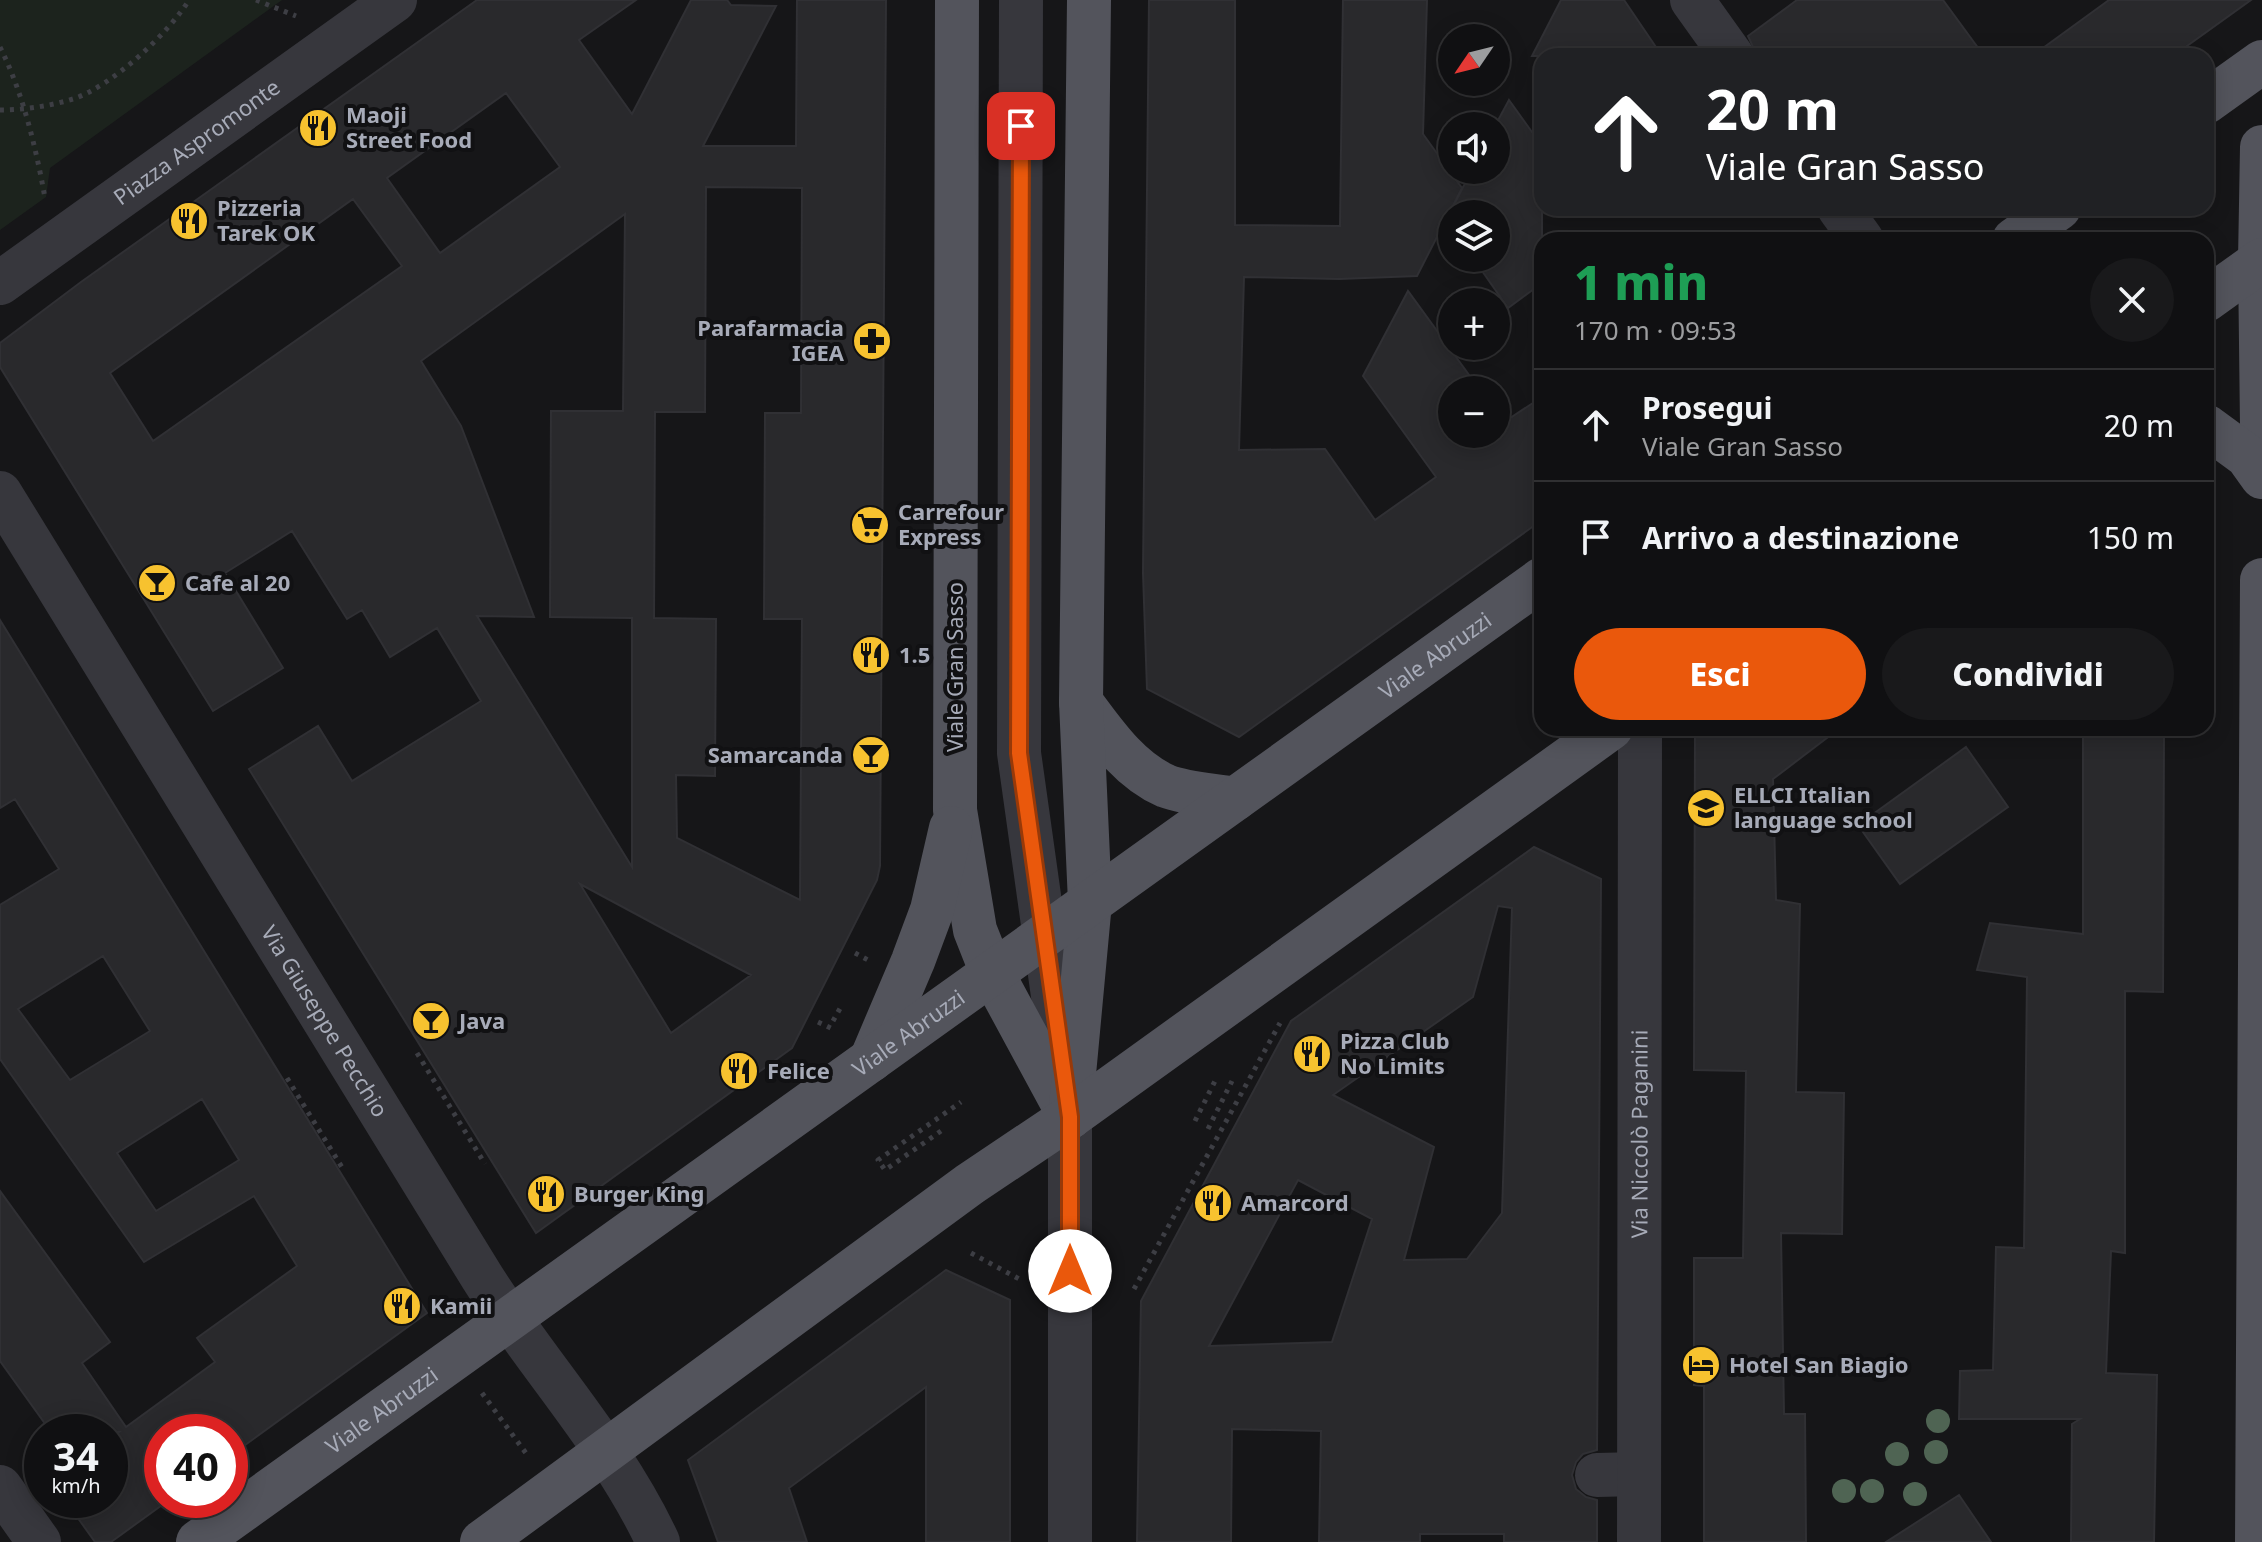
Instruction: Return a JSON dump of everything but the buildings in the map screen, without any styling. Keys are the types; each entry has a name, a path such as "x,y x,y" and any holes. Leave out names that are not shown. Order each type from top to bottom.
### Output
{"main road":[{"name":"Viale Gran Sasso","path":"957,0 955,810 975,930 992,973 1070,1117"},
{"path":"1070,1117 1090,902 1081,702 1089,0"},
{"path":"2214,96 2262,62"},
{"path":"2262,147 2262,426"},
{"path":"2025,232 2048,216"},
{"path":"2214,294 2261,259"},
{"path":"2214,432 2247,456 2262,477"},
{"path":"2257,1542 2262,580"},
{"name":"Viale Abruzzi","path":"198,1542 1534,585"},
{"path":"1081,702 1105,734 1138,769 1167,786 1235,799"},
{"path":"482,1542 970,1184 1070,1117 1600,736"},
{"path":"871,1060 932,910 955,810"}],"street":[{"name":"Piazza Aspromonte","path":"0,283 395,0"},
{"path":"1021,0 1019,753 1070,1117 1070,1542"},
{"path":"1692,0 1726,48"},
{"name":"Via Giuseppe Pecchio","path":"0,493 509,1319 606,1451 658,1542"},
{"name":"Via Niccolò Paganini","path":"1639,1542 1618,1474 1640,736"},
{"path":"3,1496 39,1542"}],"path":[{"path":"0,110 23,110 75,98 121,72 153,43 189,0"},
{"path":"256,0 301,18"},
{"path":"0,47 23,110 46,197 44,203"},
{"path":"1134,1289 1285,1016"},
{"path":"417,1053 485,1164"},
{"path":"287,1078 343,1169"},
{"path":"1195,1121 1216,1079"},
{"path":"1208,1129 1232,1081"},
{"path":"941,1131 885,1170 878,1160 961,1102"},
{"path":"971,1253 1023,1281"},
{"path":"477,1387 531,1460"}],"shaded area":[{"path":"0,0 282,0 50,168 46,197 0,230"}],"place":[{"name":"Maoji Street Food","path":"318,128"},
{"name":"Pizzeria Tarek OK","path":"189,221"},
{"name":"Parafarmacia IGEA","path":"872,341"},
{"name":"Carrefour Express","path":"870,525"},
{"name":"Cafe al 20","path":"157,583"},
{"name":"1.5","path":"871,655"},
{"name":"Samarcanda","path":"871,755"},
{"name":"ELLCI Italian language school","path":"1706,808"},
{"name":"Java","path":"431,1021"},
{"name":"Pizza Club No Limits","path":"1312,1054"},
{"name":"Felice","path":"739,1071"},
{"name":"Burger King","path":"546,1194"},
{"name":"Amarcord","path":"1213,1203"},
{"name":"Kamii","path":"402,1306"},
{"name":"Hotel San Biagio","path":"1701,1365"}],"route":[{"path":"1021,126 1019,753 1070,1117 1070,1271"}]}
